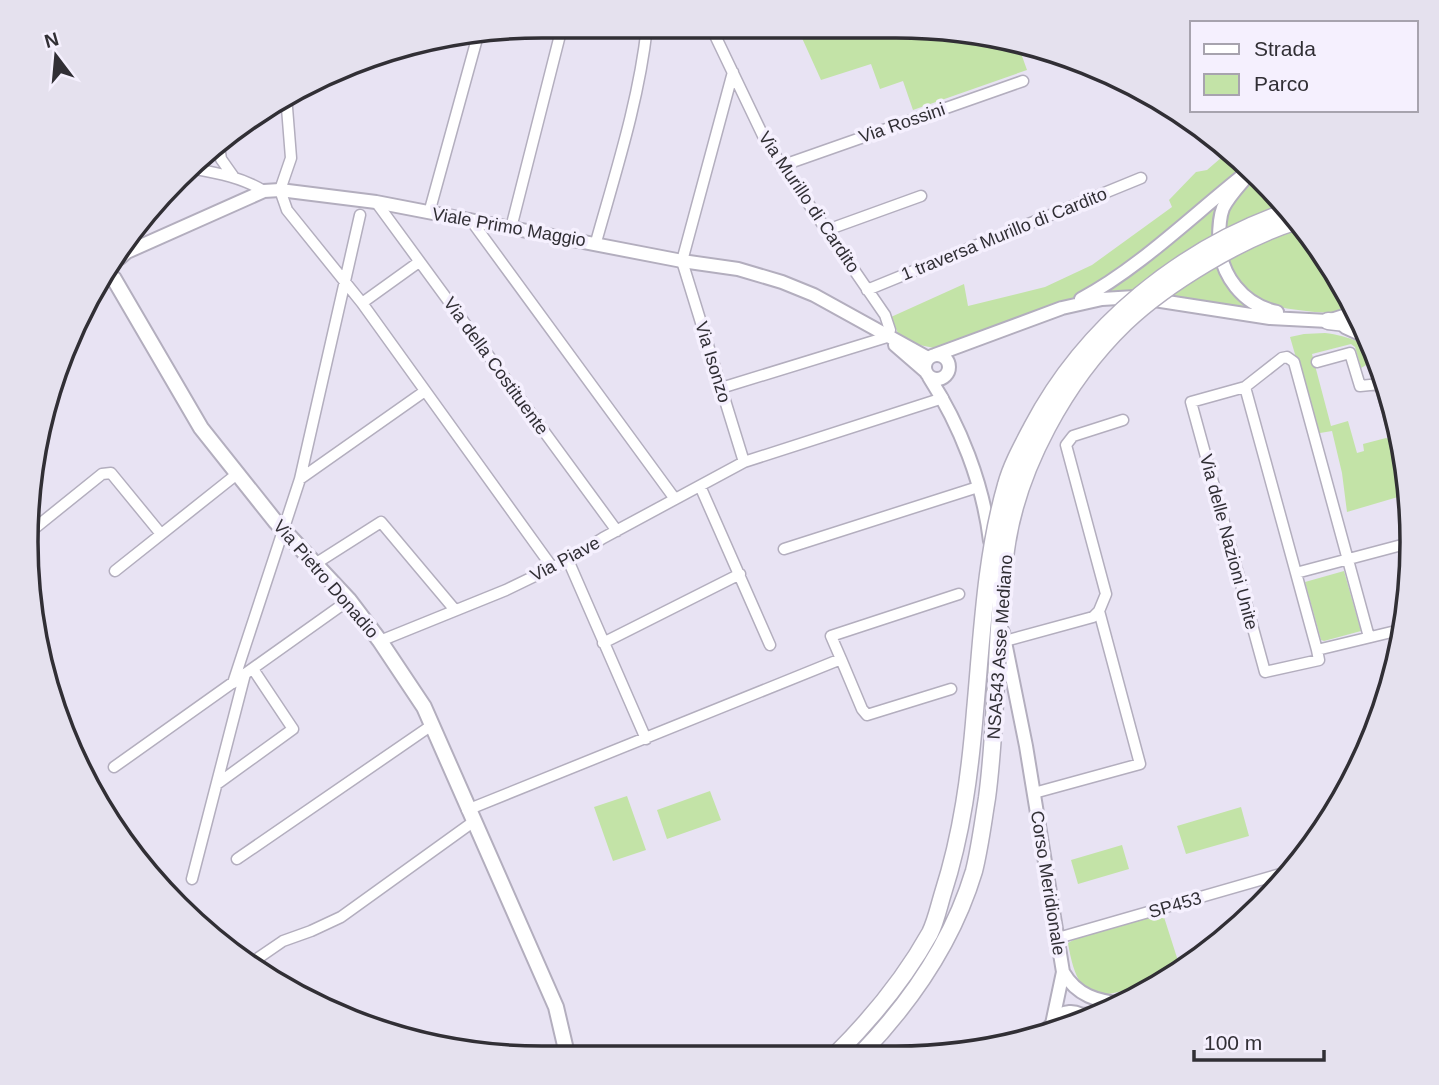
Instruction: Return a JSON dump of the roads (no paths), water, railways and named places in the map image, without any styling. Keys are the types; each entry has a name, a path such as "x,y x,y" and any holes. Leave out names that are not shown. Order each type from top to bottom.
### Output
{"highway":[{"name":"NSA543 Asse Mediano","path":"843,1046 887,998 931,931 956,852 971,757 996,526 1006,482 1040,412 1085,348 1115,316 1151,286 1235,235 1279,215"},
{"name":"NSA543 Asse Mediano","path":"868,1046 906,1003 929,971 974,872 992,754 1006,548 1029,467 1059,408 1096,356 1125,323 1194,272 1241,245 1287,225"},
{"path":"1328,321 1351,324"}],"main road":[{"name":"Via Pietro Donadio","path":"114,277 201,428 284,531 349,600 424,706 555,1007 565,1046"}],"street":[{"path":"511,228 559,38"},
{"path":"596,242 623,146 641,71 646,38"},
{"name":"Via Murillo di Cardito","path":"716,38 766,142 889,323 887,337"},
{"path":"429,213 476,43"},
{"path":"682,261 733,72"},
{"name":"Via Rossini","path":"781,166 1023,81"},
{"path":"287,108 291,158 280,190 287,209 362,303 552,567"},
{"path":"220,156 233,176"},
{"path":"203,170 233,176 264,191"},
{"path":"1062,308 1097,290 1242,176"},
{"name":"1 traversa Murillo di Cardito","path":"867,290 1141,178"},
{"path":"1244,178 1223,208 1219,227 1219,253 1225,271 1233,285 1248,299 1266,310 1302,319"},
{"name":"Viale Primo Maggio","path":"131,251 264,191 280,190 376,202 596,242 682,261 738,269 814,295 929,365 943,356 948,368"},
{"path":"827,230 920,196"},
{"name":"Via della Costituente","path":"376,202 617,531"},
{"path":"233,683 300,479 360,215"},
{"path":"470,219 675,499"},
{"name":"Via Isonzo","path":"682,261 744,462"},
{"path":"362,303 419,262"},
{"path":"990,334 929,365 941,379 948,368 968,345 990,334 1062,308 1102,299 1135,297 1270,318 1328,321 1353,329"},
{"path":"1328,321 1346,315"},
{"path":"721,388 887,337"},
{"path":"1317,362 1350,353 1360,386 1375,384"},
{"name":"Via delle Nazioni Unite","path":"1369,637 1294,362 1287,357 1282,358 1245,387 1191,402 1265,672 1318,660 1317,650 1392,632"},
{"name":"Corso Meridionale","path":"929,365 957,425 978,487 990,535 1005,641 1034,793 1063,972"},
{"path":"943,398 948,368"},
{"path":"1245,387 1317,650"},
{"path":"300,479 425,391"},
{"name":"Via Piave","path":"380,641 506,590 568,560 744,462 943,398"},
{"name":"Corso Meridionale","path":"1034,793 1140,764 1099,611 1105,594 1066,445 1073,436 1123,420"},
{"path":"39,525 102,474 111,473 161,534"},
{"path":"115,570 237,474"},
{"path":"700,486 769,645"},
{"path":"784,549 978,487"},
{"path":"315,564 381,522 455,610"},
{"path":"1296,573 1400,545"},
{"path":"568,560 646,739"},
{"path":"603,643 740,574"},
{"path":"951,689 867,715 831,636 958,594"},
{"path":"114,767 349,600"},
{"path":"1005,641 1093,617 1099,611"},
{"path":"257,959 283,941 341,917 470,816 646,739 841,659"},
{"path":"217,785 293,729 249,671"},
{"path":"192,879 249,671"},
{"path":"236,859 432,726"},
{"name":"SP453","path":"1058,938 1273,877"},
{"path":"1063,972 1068,982 1088,998 1103,1002"},
{"path":"1052,1022 1063,972"},
{"path":"1055,1021 1060,1014 1078,1012"}]}
